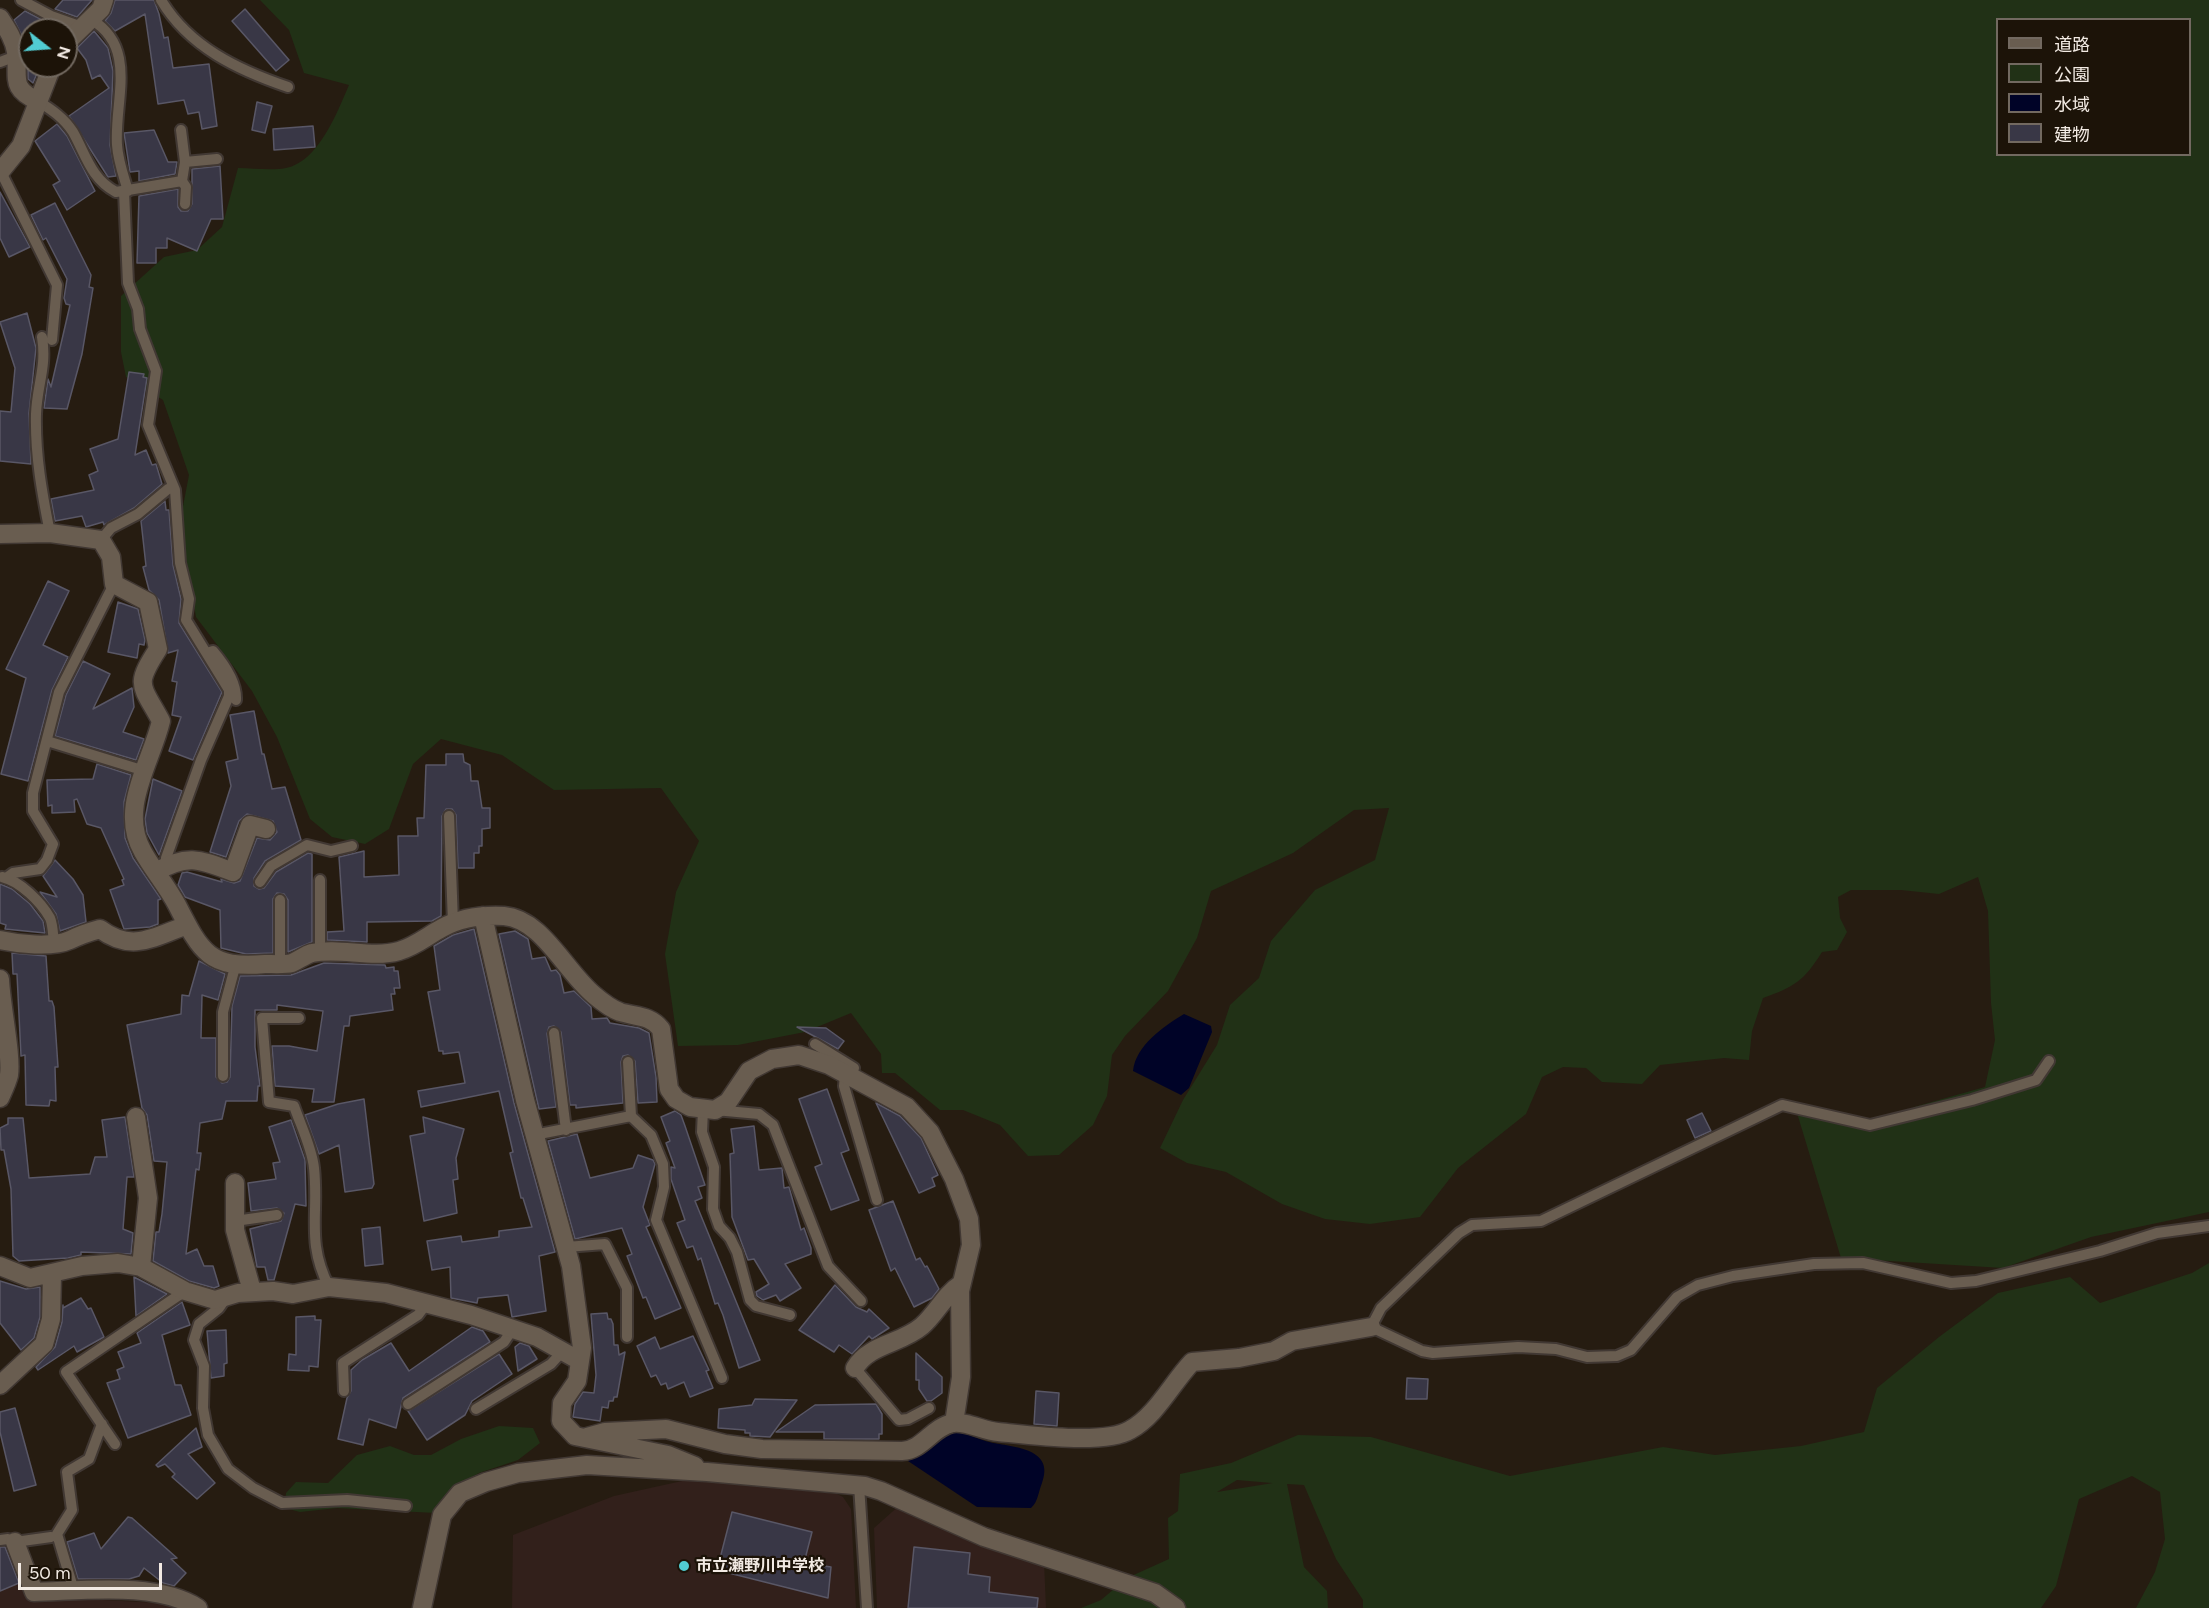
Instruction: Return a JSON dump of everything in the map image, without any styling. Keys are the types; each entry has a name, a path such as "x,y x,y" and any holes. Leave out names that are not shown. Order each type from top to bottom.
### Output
{"street":[{"path":"78,33 101,9 104,0"},
{"path":"0,18 11,35 8,59 16,81 23,94 38,101"},
{"path":"1,172 21,146 47,78"},
{"path":"0,534 50,533 101,540 111,557 114,584 148,602 158,649 141,675 141,685 162,721 134,800 134,823 141,849 161,869 187,925 203,950 235,967 290,964 313,953 397,952 421,943 453,923 483,916 506,916 525,922 540,932 566,967 594,995 619,1012 655,1022 661,1029 669,1089 675,1099 684,1104 709,1110 728,1102 749,1071 772,1059 799,1055 829,1065 907,1107 930,1132 954,1179 969,1219 970,1245 961,1284 961,1377 954,1423"},
{"path":"161,869 182,859 200,860 233,872 250,825 266,829"},
{"path":"483,916 534,1135 571,1266 582,1348 577,1381 562,1403 560,1413 567,1430 575,1436 668,1455 707,1472"},
{"path":"0,940 21,945 54,943 68,941 76,936 100,929 111,938 132,943 187,925"},
{"path":"0,979 9,1067 9,1077 0,1098"},
{"path":"136,1117 148,1198 141,1267"},
{"path":"235,1183 235,1230 252,1291"},
{"path":"0,1266 30,1278 52,1275 88,1265 118,1263 141,1267 185,1291 215,1300 252,1291 292,1294 329,1287 386,1293 427,1303 537,1337 561,1353 580,1361"},
{"path":"0,1385 45,1344 51,1319 52,1275"},
{"path":"855,1368 869,1352 904,1337 922,1325 944,1298 961,1284"},
{"path":"587,1437 605,1432 666,1429 762,1449 902,1451 913,1450 938,1429 954,1423 995,1432 1099,1438 1117,1436 1131,1430 1143,1420 1192,1362 1239,1358 1274,1351 1292,1341 1371,1327"},
{"path":"422,1608 442,1515 460,1493 486,1482 518,1473 587,1465 707,1472 859,1485 881,1491 984,1537 1155,1593 1176,1608"},
{"path":"8,1541 34,1592 149,1592 189,1602 198,1608"}],"lane":[{"path":"21,0 51,16 88,24 111,35 117,46 121,66 117,147 126,191 128,283 138,309 140,329 156,371 148,425 175,490 180,563 189,599 186,620 229,690 229,696 198,769 161,869"},
{"path":"162,0 175,22 202,47 223,56 245,72 288,87"},
{"path":"38,101 58,114 67,124 98,180 116,192 182,181"},
{"path":"181,130 185,162 182,181 186,187 185,204"},
{"path":"185,162 217,159"},
{"path":"1,172 57,285 47,338 45,363 38,389 36,448 50,533"},
{"path":"163,463 168,489 176,506"},
{"path":"101,540 111,528 138,514 168,489"},
{"path":"3,877 40,869 47,860 53,844 33,812 33,794 59,692 114,584"},
{"path":"207,653 213,651 218,657 234,683 236,700"},
{"path":"47,741 145,771"},
{"path":"449,816 453,923"},
{"path":"260,882 271,866 307,845 331,851 352,846"},
{"path":"3,877 22,887 51,920 54,943"},
{"path":"320,880 320,953"},
{"path":"280,900 280,963"},
{"path":"223,1076 223,1012 235,967"},
{"path":"299,1018 262,1018 269,1102 294,1106 314,1165 317,1264 329,1287"},
{"path":"554,1033 566,1130"},
{"path":"814,1044 854,1068 847,1075 844,1086 877,1200"},
{"path":"2049,1060 2036,1080 1972,1100 1870,1125 1782,1105 1541,1221 1472,1225 1459,1233 1382,1308 1371,1327 1422,1351 1433,1353 1518,1347 1556,1349 1587,1357 1617,1356 1630,1350 1677,1297 1698,1285 1733,1276 1814,1264 1863,1263 1951,1283 1976,1281 2079,1256 2157,1233 2209,1226"},
{"path":"628,1062 632,1116 651,1135 663,1164 664,1187 656,1220 722,1378"},
{"path":"790,1315 756,1306 750,1300 737,1252 730,1238 719,1226 713,1209 714,1167 702,1132 709,1110 759,1114 773,1125 828,1266 861,1301"},
{"path":"534,1135 632,1116"},
{"path":"235,1221 277,1215"},
{"path":"566,1247 605,1244 627,1288 627,1337"},
{"path":"115,1443 66,1372 185,1291"},
{"path":"226,1298 219,1308 199,1324 194,1340 204,1366 203,1408 207,1429 218,1455 228,1469 253,1488 282,1503 347,1500 406,1506"},
{"path":"344,1391 343,1363 418,1315 427,1303"},
{"path":"408,1404 504,1342 512,1330"},
{"path":"476,1409 551,1364 561,1353"},
{"path":"855,1368 899,1420 929,1408"},
{"path":"74,1591 57,1534 72,1510 67,1472 89,1459 102,1424"},
{"path":"859,1485 867,1608"},
{"path":"8,1541 51,1537"}],"shaded area":[{"name":"市立瀬野川中学校","path":"691,1479 837,1494 843,1497 851,1509 856,1608 512,1608 513,1535 614,1496"},
{"path":"901,1504 1044,1561 1046,1608 877,1608 874,1528"},
{"path":"0,1545 13,1548 30,1596 159,1603 178,1608 0,1608"}],"green space":[{"path":"260,0 2209,0 2209,1212 2091,1237 2003,1268 1841,1258 1797,1113 1831,1115 1877,1129 1914,1107 1985,1087 1995,1040 1991,1003 1988,911 1978,877 1939,894 1901,890 1851,890 1838,897 1840,918 1847,932 1837,950 1822,952 1810,970 1797,982 1763,998 1752,1031 1749,1060 1724,1058 1660,1065 1642,1084 1602,1082 1586,1068 1563,1067 1542,1077 1526,1114 1458,1168 1420,1217 1370,1224 1325,1219 1282,1204 1226,1172 1187,1163 1160,1148 1183,1100 1217,1045 1230,1005 1259,978 1271,941 1315,890 1375,860 1389,808 1354,810 1293,853 1211,891 1197,938 1168,991 1125,1036 1112,1055 1107,1096 1093,1125 1059,1155 1028,1156 1000,1125 963,1110 940,1110 895,1073 882,1073 881,1054 851,1013 805,1032 738,1045 678,1046 665,954 676,892 699,841 661,788 554,790 502,755 441,739 413,764 389,829 365,844 332,837 310,819 277,737 252,691 196,617 180,522 189,475 163,400 126,377 121,352 121,296 164,257 197,250 222,227 238,168 286,168 297,164 317,146 332,122 349,85 304,73 289,30"},
{"path":"2209,1263 2209,1608 2136,1608 2155,1572 2165,1539 2160,1492 2132,1476 2079,1499 2056,1586 2041,1608 1363,1608 1363,1600 1336,1559 1304,1485 1287,1484 1304,1567 1327,1591 1328,1608 1081,1608 1101,1600 1127,1578 1169,1559 1168,1518 1178,1511 1180,1474 1231,1463 1298,1435 1371,1437 1510,1476 1663,1447 1715,1455 1801,1446 1864,1432 1877,1388 1939,1337 1998,1293 2070,1277 2100,1303 2192,1273","holes":["1237,1480 1273,1483 1217,1492"]},
{"path":"499,1426 533,1428 540,1443 518,1460 479,1473 452,1488 436,1513 337,1508 300,1512 285,1508 286,1493 296,1482 328,1483 357,1455 390,1446 414,1455 431,1455 461,1439"}],"water":[{"path":"1184,1014 1211,1026 1212,1032 1189,1088 1181,1095 1133,1071 1139,1053 1145,1045 1159,1031"},
{"path":"962,1427 966,1434 990,1442 1022,1448 1038,1456 1045,1472 1037,1500 1031,1508 977,1507 908,1461 924,1451 931,1442"}],"building":[{"path":"63,0 92,0 77,17 55,9"},
{"path":"115,0 154,0 164,38 168,37 173,68 209,64 217,126 202,129 199,112 188,114 184,100 158,104 145,14 115,31 105,21 111,13"},
{"path":"245,9 289,60 276,71 232,21"},
{"path":"25,11 38,18 18,18 18,28 14,20"},
{"path":"94,31 108,48 113,71 110,145 116,176 108,177 69,116 109,88 100,75 92,79 86,60 78,47"},
{"path":"257,102 272,106 265,133 252,130"},
{"path":"57,124 67,136 95,191 67,210 53,185 60,181 35,141"},
{"path":"313,126 315,147 274,150 273,129"},
{"path":"154,130 168,162 177,162 175,174 139,181 139,171 130,172 124,133"},
{"path":"220,166 223,219 211,219 197,251 167,238 167,248 156,248 156,263 137,263 139,196 178,189 178,207 181,211 188,211 192,204 192,169"},
{"path":"0,192 30,247 9,257 0,238"},
{"path":"55,203 91,275 89,287 93,288 82,354 67,409 44,408 48,379 51,387 70,305 66,304 64,298 67,279 31,215"},
{"path":"27,313 36,348 29,413 31,464 0,461 0,411 11,412 15,368 0,322"},
{"path":"129,372 144,374 143,377 147,378 135,455 146,450 152,465 156,464 162,484 134,508 104,525 103,522 86,527 82,516 55,521 51,499 94,490 89,475 98,471 90,449 118,439"},
{"path":"165,501 166,510 169,510 173,565 181,599 179,623 222,692 193,760 169,751 181,717 172,715 177,682 172,681 178,650 168,653 159,600 149,590 143,567 146,566 141,521"},
{"path":"48,581 69,591 43,645 68,657 52,690 28,781 1,774 26,678 6,669"},
{"path":"118,602 138,609 145,640 144,645 139,644 137,658 108,652"},
{"path":"83,661 110,674 93,709 132,688 134,707 123,732 144,739 136,760 55,736 66,695"},
{"path":"254,711 262,754 264,754 272,789 285,787 301,840 265,861 254,878 254,886 259,889 264,888 276,872 308,853 312,854 312,942 288,952 288,900 284,894 277,893 273,899 273,953 246,954 221,948 220,910 185,897 178,885 182,873 187,872 222,882 221,879 234,883 240,881 257,838 270,840 277,832 273,821 247,814 239,821 226,857 210,852 231,786 226,762 238,759 230,715"},
{"path":"446,754 463,754 464,762 470,765 471,781 478,781 482,808 490,808 490,828 482,829 482,846 479,846 479,853 474,853 474,868 458,868 456,815 452,809 446,809 442,816 441,916 432,921 367,922 367,942 327,940 327,932 344,931 339,857 364,851 364,877 399,875 398,836 418,836 417,818 424,818 426,765 446,765"},
{"path":"97,764 131,775 124,802 125,838 133,858 161,899 158,900 158,924 150,927 124,929 110,890 124,885 122,880 124,879 101,828 87,824 77,799 74,800 75,812 52,813 52,805 48,806 47,780 93,779"},
{"path":"153,779 182,791 159,855 147,833 145,819"},
{"path":"55,860 73,879 83,895 86,922 60,931 56,914 40,892 57,897 43,876"},
{"path":"0,884 12,889 30,904 43,921 45,933 5,929 6,925 0,923"},
{"path":"474,929 514,1103 555,1252 539,1256 546,1311 512,1317 508,1295 478,1298 477,1303 451,1298 450,1267 432,1270 427,1241 461,1236 462,1242 499,1237 499,1231 532,1227 523,1198 521,1198 510,1153 513,1152 499,1091 421,1107 418,1091 465,1083 459,1052 443,1054 443,1051 439,1051 428,992 440,990 434,946 453,935"},
{"path":"515,931 528,939 532,959 545,957 551,971 556,970 560,975 564,993 574,991 591,1007 592,1019 607,1018 610,1023 639,1028 649,1033 656,1077 657,1102 638,1103 635,1061 628,1055 623,1056 621,1062 623,1103 576,1108 576,1105 570,1105 561,1032 554,1026 549,1027 547,1034 556,1107 539,1109 499,934"},
{"path":"12,953 46,956 49,1001 52,1001 54,1007 58,1067 55,1067 56,1101 50,1100 49,1106 26,1105 25,1055 21,1056 17,974 13,974"},
{"path":"199,961 225,974 218,1000 202,995 201,1038 216,1038 216,1077 222,1083 227,1082 230,1077 232,1006 240,976 291,975 324,963 385,965 386,968 394,967 394,971 398,971 400,988 394,988 395,994 391,994 393,1010 350,1016 349,1026 344,1026 334,1102 312,1102 314,1089 275,1086 272,1046 289,1046 317,1051 323,1011 277,1005 277,1010 255,1010 255,1047 260,1086 258,1086 257,1101 226,1101 222,1119 200,1123 197,1153 201,1153 199,1170 196,1169 186,1254 197,1249 204,1266 213,1266 219,1286 214,1288 189,1281 153,1261 156,1232 159,1232 162,1214 167,1162 154,1161 147,1115 142,1108 127,1025 181,1014 182,995 189,996"},
{"path":"797,1027 826,1028 844,1041 838,1049"},
{"path":"827,1089 849,1150 841,1153 859,1200 831,1210 815,1167 822,1164 799,1099"},
{"path":"364,1099 374,1184 372,1188 345,1192 339,1145 319,1154 305,1115 338,1104"},
{"path":"876,1103 900,1116 921,1138 938,1175 932,1178 935,1186 919,1193"},
{"path":"675,1111 681,1115 705,1185 698,1187 702,1198 695,1201 760,1360 739,1368 723,1315 718,1303 715,1304 701,1258 698,1260 693,1246 687,1248 677,1223 685,1220 671,1179 671,1167 675,1168 666,1143 670,1141 661,1117"},
{"path":"1702,1113 1711,1131 1695,1138 1687,1120"},
{"path":"125,1117 134,1177 127,1177 123,1229 133,1233 131,1254 81,1252 81,1255 68,1258 19,1261 13,1256 11,1189 4,1150 1,1150 0,1128 8,1124 8,1118 23,1118 29,1178 90,1174 95,1157 107,1157 102,1120"},
{"path":"423,1117 464,1129 456,1158 458,1179 453,1180 457,1213 424,1221 410,1136 425,1133"},
{"path":"291,1120 305,1160 306,1206 295,1204 274,1280 268,1280 265,1267 257,1267 250,1229 281,1221 284,1213 277,1208 251,1211 248,1183 276,1179 273,1163 280,1162 269,1127"},
{"path":"754,1126 759,1170 782,1168 784,1188 789,1187 801,1230 804,1228 811,1248 811,1254 785,1264 801,1288 780,1301 776,1295 763,1300 757,1296 756,1292 769,1284 754,1259 748,1260 732,1217 730,1154 734,1153 731,1129"},
{"path":"577,1134 590,1178 633,1168 638,1155 653,1160 655,1164 643,1207 650,1225 646,1227 681,1308 655,1319 646,1297 643,1298 627,1256 632,1254 622,1228 575,1239 548,1141"},
{"path":"893,1201 916,1260 920,1258 925,1267 927,1266 939,1289 932,1298 914,1307 895,1268 891,1271 869,1210"},
{"path":"380,1227 383,1264 365,1266 362,1229"},
{"path":"134,1277 167,1294 136,1316"},
{"path":"0,1281 26,1289 40,1287 40,1317 34,1338 21,1350 0,1323"},
{"path":"835,1285 856,1307 867,1312 869,1309 889,1328 872,1339 869,1336 852,1354 839,1345 834,1352 799,1330"},
{"path":"81,1298 88,1309 91,1308 104,1337 77,1352 74,1346 38,1370 36,1367 55,1347 62,1322 63,1305 63,1308"},
{"path":"182,1302 190,1325 162,1335 175,1385 181,1385 191,1415 128,1438 107,1383 120,1379 117,1370 124,1367 118,1352 141,1343 137,1333"},
{"path":"607,1313 608,1319 611,1319 613,1324 614,1345 618,1345 619,1355 625,1352 617,1397 609,1401 608,1408 602,1407 600,1421 573,1417 575,1404 583,1392 594,1393 596,1375 591,1314"},
{"path":"315,1316 315,1320 321,1320 318,1367 309,1366 309,1371 288,1370 289,1354 296,1355 296,1317"},
{"path":"472,1327 483,1331 490,1342 403,1398 396,1428 369,1419 363,1445 338,1439 347,1398 351,1391 351,1370 362,1360 391,1343 409,1371"},
{"path":"226,1330 227,1363 224,1364 224,1376 211,1378 207,1331"},
{"path":"693,1336 709,1370 706,1371 713,1388 690,1397 684,1382 668,1389 666,1383 661,1385 656,1375 651,1377 637,1346 655,1337 660,1349"},
{"path":"520,1343 529,1346 537,1359 518,1371 515,1347"},
{"path":"916,1353 942,1377 942,1393 931,1401 927,1401 919,1389 919,1380 916,1380"},
{"path":"499,1354 512,1374 472,1401 465,1415 427,1440 408,1411"},
{"path":"1407,1378 1428,1379 1427,1399 1406,1399"},
{"path":"1036,1391 1059,1393 1057,1426 1034,1424"},
{"path":"755,1399 797,1400 770,1437 750,1436 750,1433 745,1433 745,1430 718,1428 719,1409 752,1405"},
{"path":"876,1404 882,1414 882,1434 879,1434 879,1439 824,1439 824,1432 776,1432 815,1405"},
{"path":"15,1408 36,1485 14,1491 0,1432 0,1412"},
{"path":"196,1428 202,1447 188,1454 215,1483 197,1499 172,1477 175,1474 165,1464 158,1467 156,1465"},
{"path":"732,1512 812,1532 804,1563 831,1567 828,1598 717,1570"},
{"path":"128,1517 177,1558 171,1559 186,1573 174,1586 163,1583 144,1568 139,1576 129,1579 78,1579 67,1542 94,1533 101,1549"},
{"path":"0,1547 5,1547 19,1583 0,1591"},
{"path":"914,1547 970,1553 968,1574 990,1577 989,1592 1038,1598 1037,1608 908,1608"}],"place":[{"name":"市立瀬野川中学校","path":"684,1566"}]}
